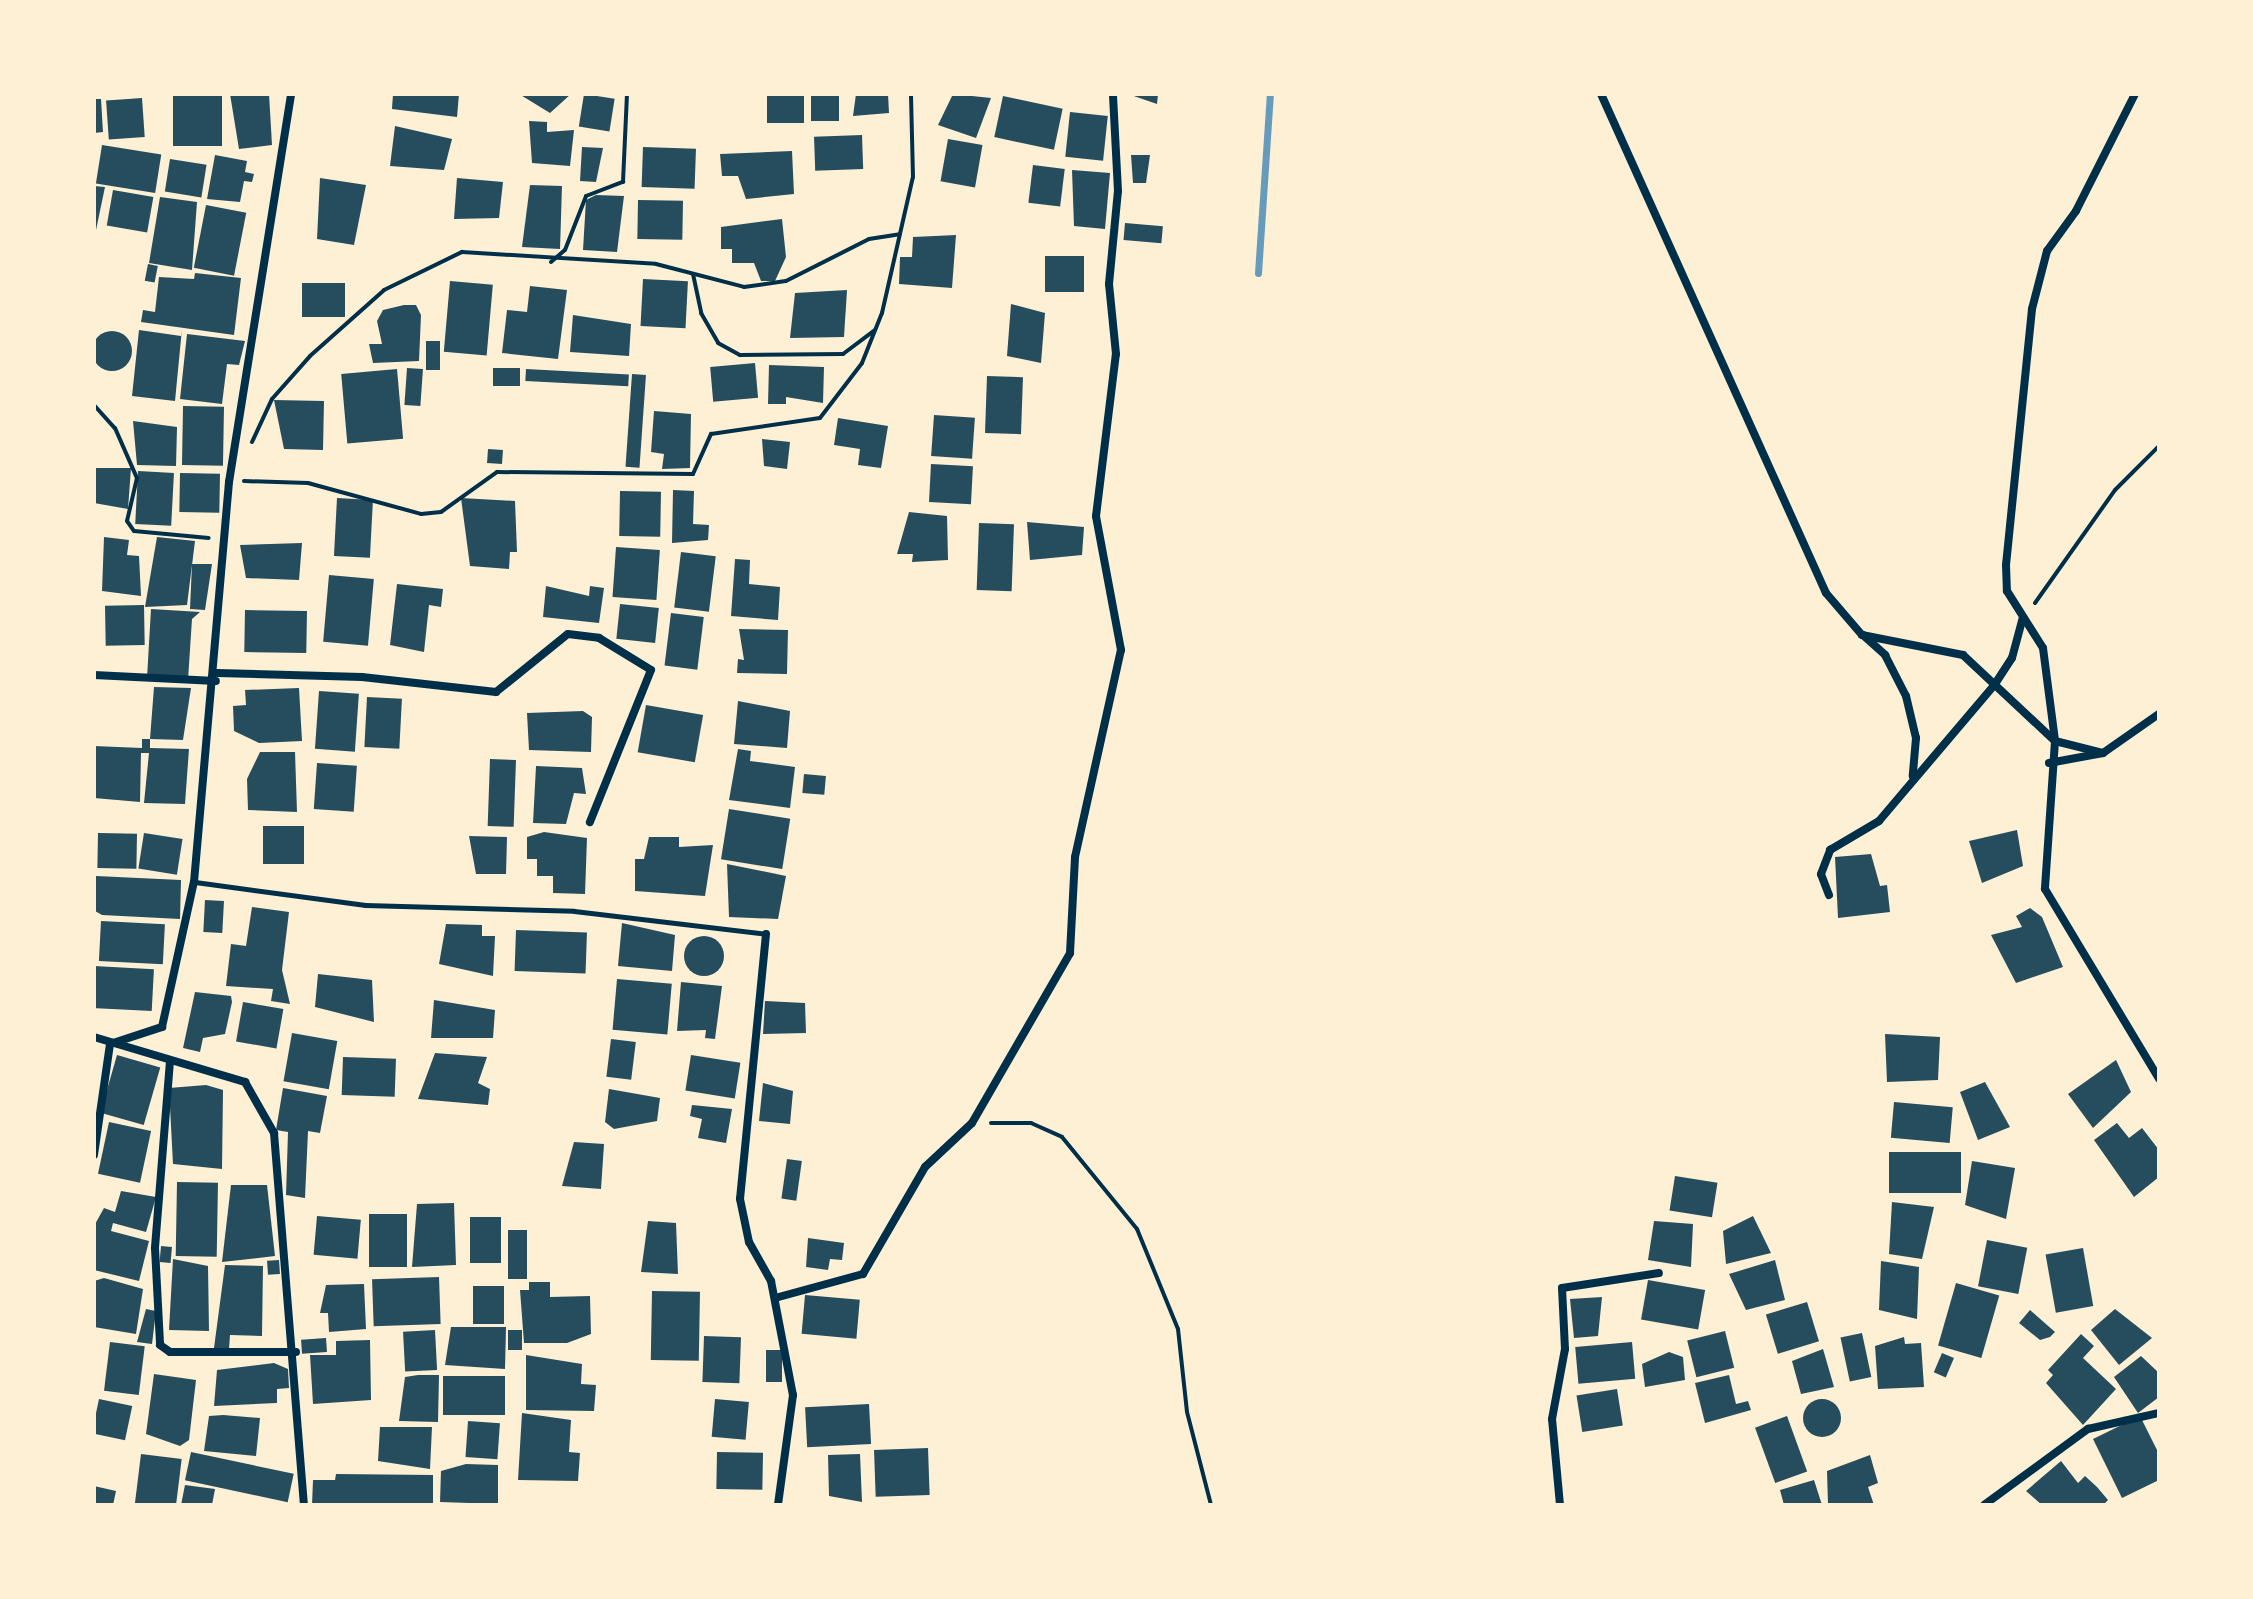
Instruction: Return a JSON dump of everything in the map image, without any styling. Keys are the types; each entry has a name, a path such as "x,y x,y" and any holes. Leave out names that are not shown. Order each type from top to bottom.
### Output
{"street":[{"path":"110,1044 162,1027 194,882 216,677 229,482 237,459 291,94"},
{"path":"775,1298 863,1274 925,1167 972,1123 1070,953 1075,857 1121,650 1096,516 1116,354 1109,284 1118,191 1113,94"},
{"path":"1601,94 1826,593 1862,635 1885,655 1906,696 1916,738 1913,776"},
{"path":"2135,94 2076,211 2047,251 2032,309 2006,565 2007,591 2043,648 2055,741 2049,763 2045,889 2159,1079"},
{"path":"1829,895 1821,874 1830,850 1879,821 1913,776 1995,684 2012,658 2023,617"},
{"path":"94,675 362,677 496,692 568,634 599,638 651,670 590,822"},
{"path":"1862,635 1963,655 2055,741 2103,753"},
{"path":"2049,763 2103,753 2159,714"},
{"path":"766,934 740,1199 749,1242 775,1298 793,1395 778,1505"},
{"path":"94,1037 245,1082 274,1133 296,1352 304,1505"},
{"path":"94,1155 110,1044"},
{"path":"170,1061 155,1248 160,1345 170,1352 296,1352"},
{"path":"1560,1505 1552,1419 1565,1349 1562,1288 1659,1273"},
{"path":"1984,1505 2088,1429 2159,1413"}],"lane":[{"path":"194,882 365,905 574,911 766,934"}],"path":[{"path":"550,263 565,250 586,196 623,182 627,94"},
{"path":"229,482 308,483 421,514 441,512 497,472 693,474 711,434 820,418 862,363 875,330 913,177 911,94"},
{"path":"237,459 259,435 272,399 384,290 462,252 550,263 656,264 744,287 786,281 869,239 900,234"},
{"path":"693,274 701,313 718,343 740,355 843,354 875,330"},
{"path":"94,405 115,428 137,478 127,521 134,531 226,540"},
{"path":"2023,617 2115,490 2159,446"},
{"path":"972,1123 1031,1123 1062,1137 1137,1229 1178,1329 1187,1412 1211,1505"}],"building":[{"path":"173,94 222,94 222,146 173,146"},
{"path":"230,94 269,94 272,145 239,149"},
{"path":"393,94 459,94 457,117 392,109"},
{"path":"519,94 571,94 550,113"},
{"path":"584,94 615,99 609,131 579,127"},
{"path":"767,94 804,94 804,123 767,123"},
{"path":"811,94 839,94 839,121 811,121"},
{"path":"856,94 888,94 889,113 853,116"},
{"path":"953,94 991,98 976,138 938,125"},
{"path":"1128,94 1158,94 1157,104"},
{"path":"1003,96 1063,109 1054,150 994,137"},
{"path":"142,98 145,137 109,139 106,101"},
{"path":"94,99 101,99 103,132 94,133"},
{"path":"1070,112 1108,116 1103,161 1065,157"},
{"path":"529,121 547,122 547,132 574,130 570,166 532,163"},
{"path":"395,126 452,139 444,170 390,166"},
{"path":"862,135 863,169 815,171 814,137"},
{"path":"948,139 982,145 975,187 941,181"},
{"path":"102,145 161,154 155,193 96,184"},
{"path":"582,147 603,148 596,182 580,181"},
{"path":"643,147 696,149 695,189 642,187"},
{"path":"792,151 794,194 746,199 738,176 722,176 720,154"},
{"path":"215,155 247,161 245,172 254,174 252,182 244,181 240,202 207,199"},
{"path":"1131,155 1150,155 1146,183 1133,183"},
{"path":"170,159 207,165 201,197 165,192"},
{"path":"1033,165 1065,169 1060,207 1028,203"},
{"path":"1072,170 1110,173 1105,229 1074,226"},
{"path":"320,178 366,185 354,245 317,239"},
{"path":"457,178 503,182 499,218 454,219"},
{"path":"530,185 562,186 560,249 522,247"},
{"path":"94,186 105,187 96,230 94,230"},
{"path":"113,190 153,197 147,233 107,225"},
{"path":"596,195 624,196 617,252 583,250 586,200"},
{"path":"160,197 197,202 192,270 149,263"},
{"path":"638,200 683,201 682,240 637,239"},
{"path":"206,205 246,213 234,276 194,268"},
{"path":"782,219 786,257 775,281 761,281 754,263 732,263 732,249 721,249 721,227"},
{"path":"1125,223 1163,226 1161,243 1124,240"},
{"path":"956,235 952,288 899,284 900,257 912,257 913,237"},
{"path":"1045,256 1084,256 1084,292 1045,292"},
{"path":"148,264 158,266 155,283 145,281"},
{"path":"195,273 241,278 234,335 141,322 143,310 155,312 159,277 194,279"},
{"path":"643,279 688,281 685,328 641,326"},
{"path":"450,281 493,285 487,355 444,352"},
{"path":"302,283 345,283 345,317 302,317"},
{"path":"530,286 567,290 558,359 502,353 507,310 527,312"},
{"path":"847,290 844,337 790,338 795,293"},
{"path":"1011,304 1045,313 1041,363 1007,356"},
{"path":"416,305 421,315 419,361 373,363 369,344 382,344 377,321 383,310"},
{"path":"573,315 631,324 629,356 570,352"},
{"path":"182,329 175,401 132,396 139,330 181,336"},
{"path":"112,331 126,337 132,351 126,365 112,371 98,365 92,351 98,337"},
{"path":"187,334 245,341 239,365 227,364 222,404 180,399"},
{"path":"426,341 440,341 440,370 426,370"},
{"path":"755,363 758,398 713,402 710,367"},
{"path":"769,365 824,367 823,403 786,397 786,404 768,404"},
{"path":"407,368 423,369 420,406 404,405"},
{"path":"493,368 520,368 520,386 493,386"},
{"path":"397,369 403,439 347,444 341,374"},
{"path":"526,369 629,374 628,386 525,381"},
{"path":"632,374 646,375 639,468 626,467"},
{"path":"987,376 1023,377 1021,434 985,433"},
{"path":"274,400 324,401 323,450 284,449"},
{"path":"183,406 224,407 223,466 182,465"},
{"path":"654,411 691,414 690,468 662,469 664,454 651,452"},
{"path":"934,415 975,418 972,459 931,456"},
{"path":"838,418 888,426 881,468 858,465 860,449 834,445"},
{"path":"133,421 177,427 176,466 137,465"},
{"path":"762,439 790,442 787,469 764,466"},
{"path":"488,449 503,450 502,464 487,463"},
{"path":"931,464 973,466 971,504 929,502"},
{"path":"94,468 131,468 128,509 94,503"},
{"path":"138,471 174,473 171,526 135,524"},
{"path":"180,473 220,474 219,513 179,512"},
{"path":"673,490 694,491 693,524 709,525 708,540 672,543"},
{"path":"620,491 661,492 660,537 619,536"},
{"path":"337,498 373,500 370,558 334,556"},
{"path":"461,498 515,501 517,552 510,552 509,569 470,566"},
{"path":"909,512 947,516 948,560 912,562 913,554 897,554"},
{"path":"1027,522 1084,527 1082,555 1030,560"},
{"path":"979,523 1014,524 1012,591 977,590"},
{"path":"104,537 129,540 127,555 139,556 141,596 102,591"},
{"path":"157,537 195,541 187,605 145,607"},
{"path":"302,543 299,580 246,578 240,545"},
{"path":"616,547 660,550 656,600 613,597"},
{"path":"681,552 716,556 709,612 674,608"},
{"path":"735,559 750,560 749,584 780,587 778,620 731,616"},
{"path":"192,564 212,564 205,610 190,609"},
{"path":"329,575 374,579 368,646 323,642"},
{"path":"397,584 443,589 441,607 429,605 424,652 390,645"},
{"path":"546,586 589,596 590,586 604,588 599,623 543,617"},
{"path":"620,604 659,608 655,643 616,639"},
{"path":"144,605 145,645 106,646 105,606"},
{"path":"151,609 200,612 192,619 188,680 147,678"},
{"path":"245,610 307,611 306,653 244,652"},
{"path":"671,613 704,617 697,670 665,666"},
{"path":"739,629 788,630 787,674 737,673 738,659 744,660"},
{"path":"154,687 191,688 183,740 150,739"},
{"path":"299,688 302,741 259,743 234,731 233,706 246,705 245,690"},
{"path":"319,691 359,694 355,752 315,749"},
{"path":"367,697 402,699 399,749 364,747"},
{"path":"738,701 790,711 787,748 734,744"},
{"path":"646,705 703,715 695,762 638,752"},
{"path":"583,711 592,717 591,752 529,750 527,713"},
{"path":"142,739 150,739 150,748 189,749 185,804 144,803 149,753 141,753 140,802 94,798 94,746 142,748"},
{"path":"738,749 751,751 750,761 795,767 790,808 729,800"},
{"path":"260,752 295,752 297,812 248,810 247,779"},
{"path":"490,759 516,760 514,827 488,826"},
{"path":"317,763 357,766 354,812 314,809"},
{"path":"536,766 582,768 586,794 574,793 566,824 533,823"},
{"path":"804,774 826,776 824,795 802,793"},
{"path":"729,809 790,819 782,869 721,859"},
{"path":"263,826 304,826 304,864 263,864"},
{"path":"2017,830 2023,866 1982,883 1969,841"},
{"path":"544,832 587,838 585,894 553,893 553,876 537,876 537,859 527,859 527,837"},
{"path":"98,833 137,834 136,869 97,868"},
{"path":"144,833 183,839 177,875 138,869"},
{"path":"469,836 507,837 506,874 476,874"},
{"path":"649,837 679,837 679,847 713,845 705,896 635,891 635,859 644,859"},
{"path":"1871,854 1880,886 1887,885 1890,912 1838,918 1835,857"},
{"path":"727,864 786,876 778,919 729,917"},
{"path":"96,876 181,880 180,919 102,915 95,911"},
{"path":"205,900 224,901 222,933 203,932"},
{"path":"252,907 289,912 282,970 290,1004 271,1001 273,989 226,986 231,944 246,946"},
{"path":"2030,908 2042,917 2063,967 2016,983 1991,935 2022,927 2016,916"},
{"path":"101,921 165,924 163,964 99,961"},
{"path":"622,923 675,935 672,971 618,966"},
{"path":"446,924 482,925 482,936 495,936 493,976 439,964"},
{"path":"516,930 587,932 586,973 515,971"},
{"path":"704,936 718,942 724,956 718,970 704,976 690,970 684,956 690,942"},
{"path":"94,966 154,969 152,1011 94,1008"},
{"path":"318,974 372,980 374,1022 315,1007"},
{"path":"617,979 672,984 667,1035 613,1030"},
{"path":"681,982 722,986 715,1039 705,1038 706,1030 677,1031"},
{"path":"195,992 231,996 232,1002 225,1034 203,1038 200,1052 183,1048"},
{"path":"434,1000 495,1010 493,1038 431,1038"},
{"path":"765,1001 805,1003 806,1033 763,1034"},
{"path":"243,1002 283,1009 276,1049 236,1041"},
{"path":"292,1033 337,1041 329,1089 283,1081"},
{"path":"1885,1034 1940,1037 1938,1080 1887,1082"},
{"path":"611,1039 636,1042 631,1080 606,1077"},
{"path":"435,1053 487,1057 478,1083 490,1089 488,1105 418,1099"},
{"path":"117,1055 160,1067 144,1125 100,1113"},
{"path":"691,1055 740,1063 735,1098 685,1091"},
{"path":"343,1057 396,1059 395,1097 342,1095"},
{"path":"2116,1060 2131,1092 2093,1128 2068,1094"},
{"path":"1985,1082 2010,1127 1978,1140 1960,1092"},
{"path":"763,1083 793,1091 790,1124 759,1121"},
{"path":"206,1085 223,1090 222,1169 173,1164 169,1088"},
{"path":"283,1088 327,1096 320,1133 308,1131 305,1198 286,1195 288,1132 276,1130"},
{"path":"609,1089 660,1098 657,1121 614,1129 605,1122"},
{"path":"1894,1102 1953,1107 1950,1143 1891,1138"},
{"path":"692,1105 732,1109 726,1143 698,1138 702,1119 690,1116"},
{"path":"109,1122 151,1131 140,1183 98,1174"},
{"path":"2117,1123 2129,1138 2142,1128 2159,1150 2159,1177 2134,1197 2094,1140"},
{"path":"574,1142 604,1144 601,1189 562,1186"},
{"path":"1889,1152 1961,1152 1961,1193 1889,1193"},
{"path":"787,1159 802,1161 796,1201 781,1199"},
{"path":"1972,1161 2015,1168 2006,1219 1965,1205"},
{"path":"1675,1176 1717,1183 1712,1217 1670,1211"},
{"path":"177,1182 218,1183 217,1257 176,1256"},
{"path":"231,1185 267,1185 275,1256 222,1262"},
{"path":"121,1191 156,1197 146,1232 113,1223 111,1231 149,1241 139,1281 94,1270 94,1226 104,1208 115,1212"},
{"path":"1892,1202 1934,1207 1922,1259 1889,1254"},
{"path":"454,1203 456,1265 412,1267 417,1204"},
{"path":"369,1214 407,1214 407,1267 369,1267"},
{"path":"317,1216 361,1220 357,1259 314,1255"},
{"path":"1753,1216 1771,1253 1726,1264 1723,1231"},
{"path":"470,1217 501,1217 501,1263 470,1263"},
{"path":"648,1221 676,1223 678,1274 641,1272"},
{"path":"1654,1221 1693,1224 1691,1267 1648,1260"},
{"path":"508,1230 527,1230 527,1279 508,1279"},
{"path":"808,1238 844,1243 842,1260 830,1259 828,1270 806,1267"},
{"path":"1987,1240 2027,1248 2018,1294 1978,1286"},
{"path":"161,1246 172,1247 171,1263 160,1262"},
{"path":"2083,1248 2093,1306 2056,1313 2046,1255"},
{"path":"173,1259 208,1266 209,1331 169,1330"},
{"path":"279,1260 280,1274 268,1275 267,1261"},
{"path":"1775,1260 1785,1300 1746,1310 1729,1274"},
{"path":"1881,1261 1919,1267 1917,1319 1879,1310"},
{"path":"225,1265 263,1266 262,1336 230,1335 229,1349 214,1348"},
{"path":"439,1277 441,1324 374,1326 372,1279"},
{"path":"104,1278 143,1289 136,1334 94,1327 94,1281"},
{"path":"1648,1280 1705,1290 1698,1329 1641,1319"},
{"path":"529,1282 550,1282 550,1297 590,1296 591,1334 567,1343 524,1343 520,1290 529,1290"},
{"path":"1956,1283 1999,1295 1981,1358 1938,1345"},
{"path":"364,1284 366,1329 329,1332 328,1313 320,1313 326,1285"},
{"path":"473,1286 504,1286 504,1324 473,1324"},
{"path":"652,1291 700,1292 699,1361 651,1360"},
{"path":"805,1295 860,1300 856,1339 802,1334"},
{"path":"1602,1297 1598,1336 1574,1338 1570,1299"},
{"path":"1807,1302 1819,1341 1778,1354 1766,1315"},
{"path":"146,1309 156,1311 152,1344 137,1342"},
{"path":"2115,1309 2152,1338 2119,1365 2091,1330"},
{"path":"2030,1310 2055,1332 2050,1337 2040,1340 2019,1323"},
{"path":"451,1327 506,1327 505,1369 445,1365"},
{"path":"435,1330 437,1370 405,1372 403,1332"},
{"path":"508,1330 522,1330 522,1350 508,1350"},
{"path":"1725,1331 1734,1368 1696,1377 1687,1340"},
{"path":"1862,1333 1871,1377 1850,1382 1840,1338"},
{"path":"2081,1334 2094,1346 2083,1358 2116,1389 2083,1425 2046,1383 2053,1375 2048,1370"},
{"path":"704,1336 741,1337 739,1383 702,1382"},
{"path":"1904,1337 1905,1344 1921,1343 1924,1387 1878,1389 1875,1346"},
{"path":"326,1338 327,1352 302,1354 301,1340"},
{"path":"370,1340 371,1400 313,1404 310,1355 336,1355 336,1341"},
{"path":"110,1342 145,1346 139,1395 104,1391"},
{"path":"1632,1342 1635,1379 1578,1384 1575,1347"},
{"path":"1823,1349 1834,1387 1801,1394 1792,1361"},
{"path":"766,1350 782,1350 782,1382 766,1382"},
{"path":"1669,1352 1683,1357 1685,1380 1645,1387 1642,1364"},
{"path":"1942,1353 1954,1358 1946,1377 1934,1372"},
{"path":"526,1355 582,1364 581,1384 596,1385 594,1411 526,1410"},
{"path":"2141,1356 2159,1373 2159,1397 2138,1413 2114,1377"},
{"path":"274,1363 288,1369 289,1388 277,1389 277,1403 214,1406 217,1370"},
{"path":"154,1374 196,1380 189,1440 180,1446 146,1434"},
{"path":"439,1375 438,1422 399,1421 405,1377"},
{"path":"1729,1375 1736,1404 1748,1401 1751,1410 1705,1423 1695,1383"},
{"path":"443,1376 505,1376 505,1415 443,1415"},
{"path":"1617,1389 1623,1426 1582,1432 1577,1395"},
{"path":"99,1399 132,1406 125,1440 94,1434"},
{"path":"715,1399 749,1402 746,1440 712,1437"},
{"path":"1822,1399 1836,1404 1841,1418 1836,1432 1822,1437 1808,1432 1803,1418 1808,1404"},
{"path":"869,1404 871,1444 807,1447 805,1407"},
{"path":"522,1413 571,1420 569,1452 580,1453 578,1481 518,1480"},
{"path":"209,1416 260,1418 256,1456 204,1451"},
{"path":"1787,1416 1807,1471 1775,1483 1755,1428"},
{"path":"2140,1416 2157,1450 2159,1480 2122,1498 2093,1439"},
{"path":"468,1421 500,1423 497,1459 465,1457"},
{"path":"380,1427 432,1427 430,1469 378,1461"},
{"path":"928,1448 930,1495 876,1497 874,1450"},
{"path":"191,1452 294,1474 288,1502 185,1480"},
{"path":"717,1452 763,1453 762,1490 716,1489"},
{"path":"141,1454 182,1459 176,1505 135,1505"},
{"path":"860,1454 862,1502 829,1496 828,1455"},
{"path":"1870,1455 1878,1483 1868,1487 1874,1505 1828,1505 1827,1471"},
{"path":"2061,1461 2078,1483 2085,1476 2108,1500 2103,1505 2042,1505 2026,1491"},
{"path":"466,1464 498,1465 498,1504 440,1502 441,1471"},
{"path":"336,1474 433,1475 433,1505 312,1505 313,1480 335,1480"},
{"path":"1814,1480 1822,1505 1784,1505 1780,1490"},
{"path":"185,1485 215,1489 212,1505 181,1505"},
{"path":"94,1486 116,1491 113,1505 94,1505"}],"waterway":[{"path":"1258,273 1270,94"}]}
